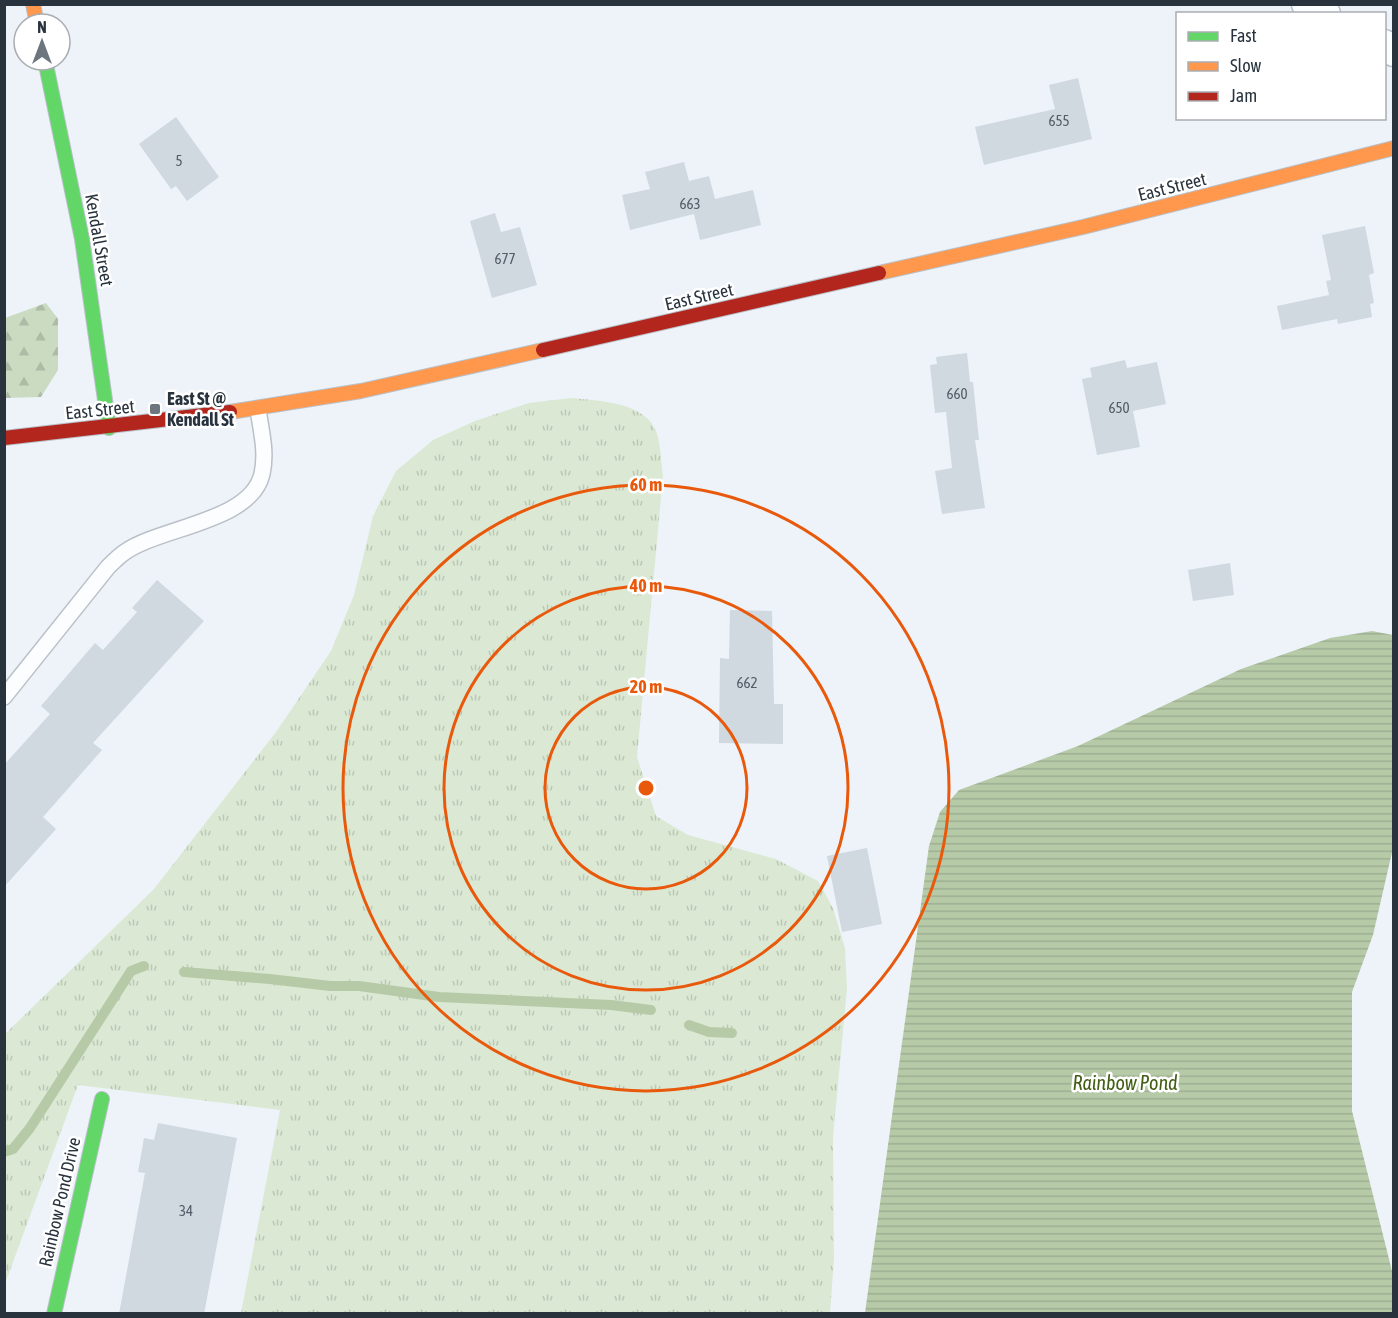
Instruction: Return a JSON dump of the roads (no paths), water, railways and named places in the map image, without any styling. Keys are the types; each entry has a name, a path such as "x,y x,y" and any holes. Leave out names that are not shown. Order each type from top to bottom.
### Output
{"main road":[{"name":"Kendall Street","path":"47,72 82,239 109,428"},
{"name":"East Street","path":"4,438 258,410 487,364 1083,227 1394,148"},
{"name":"Rainbow Pond Drive","path":"54,1314 102,1099"}],"street":[{"path":"1307,4 1321,12"}],"lane":[{"path":"4,697 108,567 125,552 223,514 248,496 262,476 265,453 258,410"}],"water":[{"name":"Rainbow Pond","path":"1372,631 1393,635 1393,848 1373,935 1352,992 1352,1111 1393,1275 1393,1313 865,1313 929,846 940,812 959,790 1078,746 1241,669 1330,638"}],"waterway":[{"path":"4,1152 13,1149 30,1128 131,971 144,966"},
{"path":"184,972 330,986 359,986 439,997 611,1005 651,1010"},
{"path":"689,1025 709,1032 732,1033"}],"place":[{"name":"East St @ Kendall St","path":"155,409"}]}
